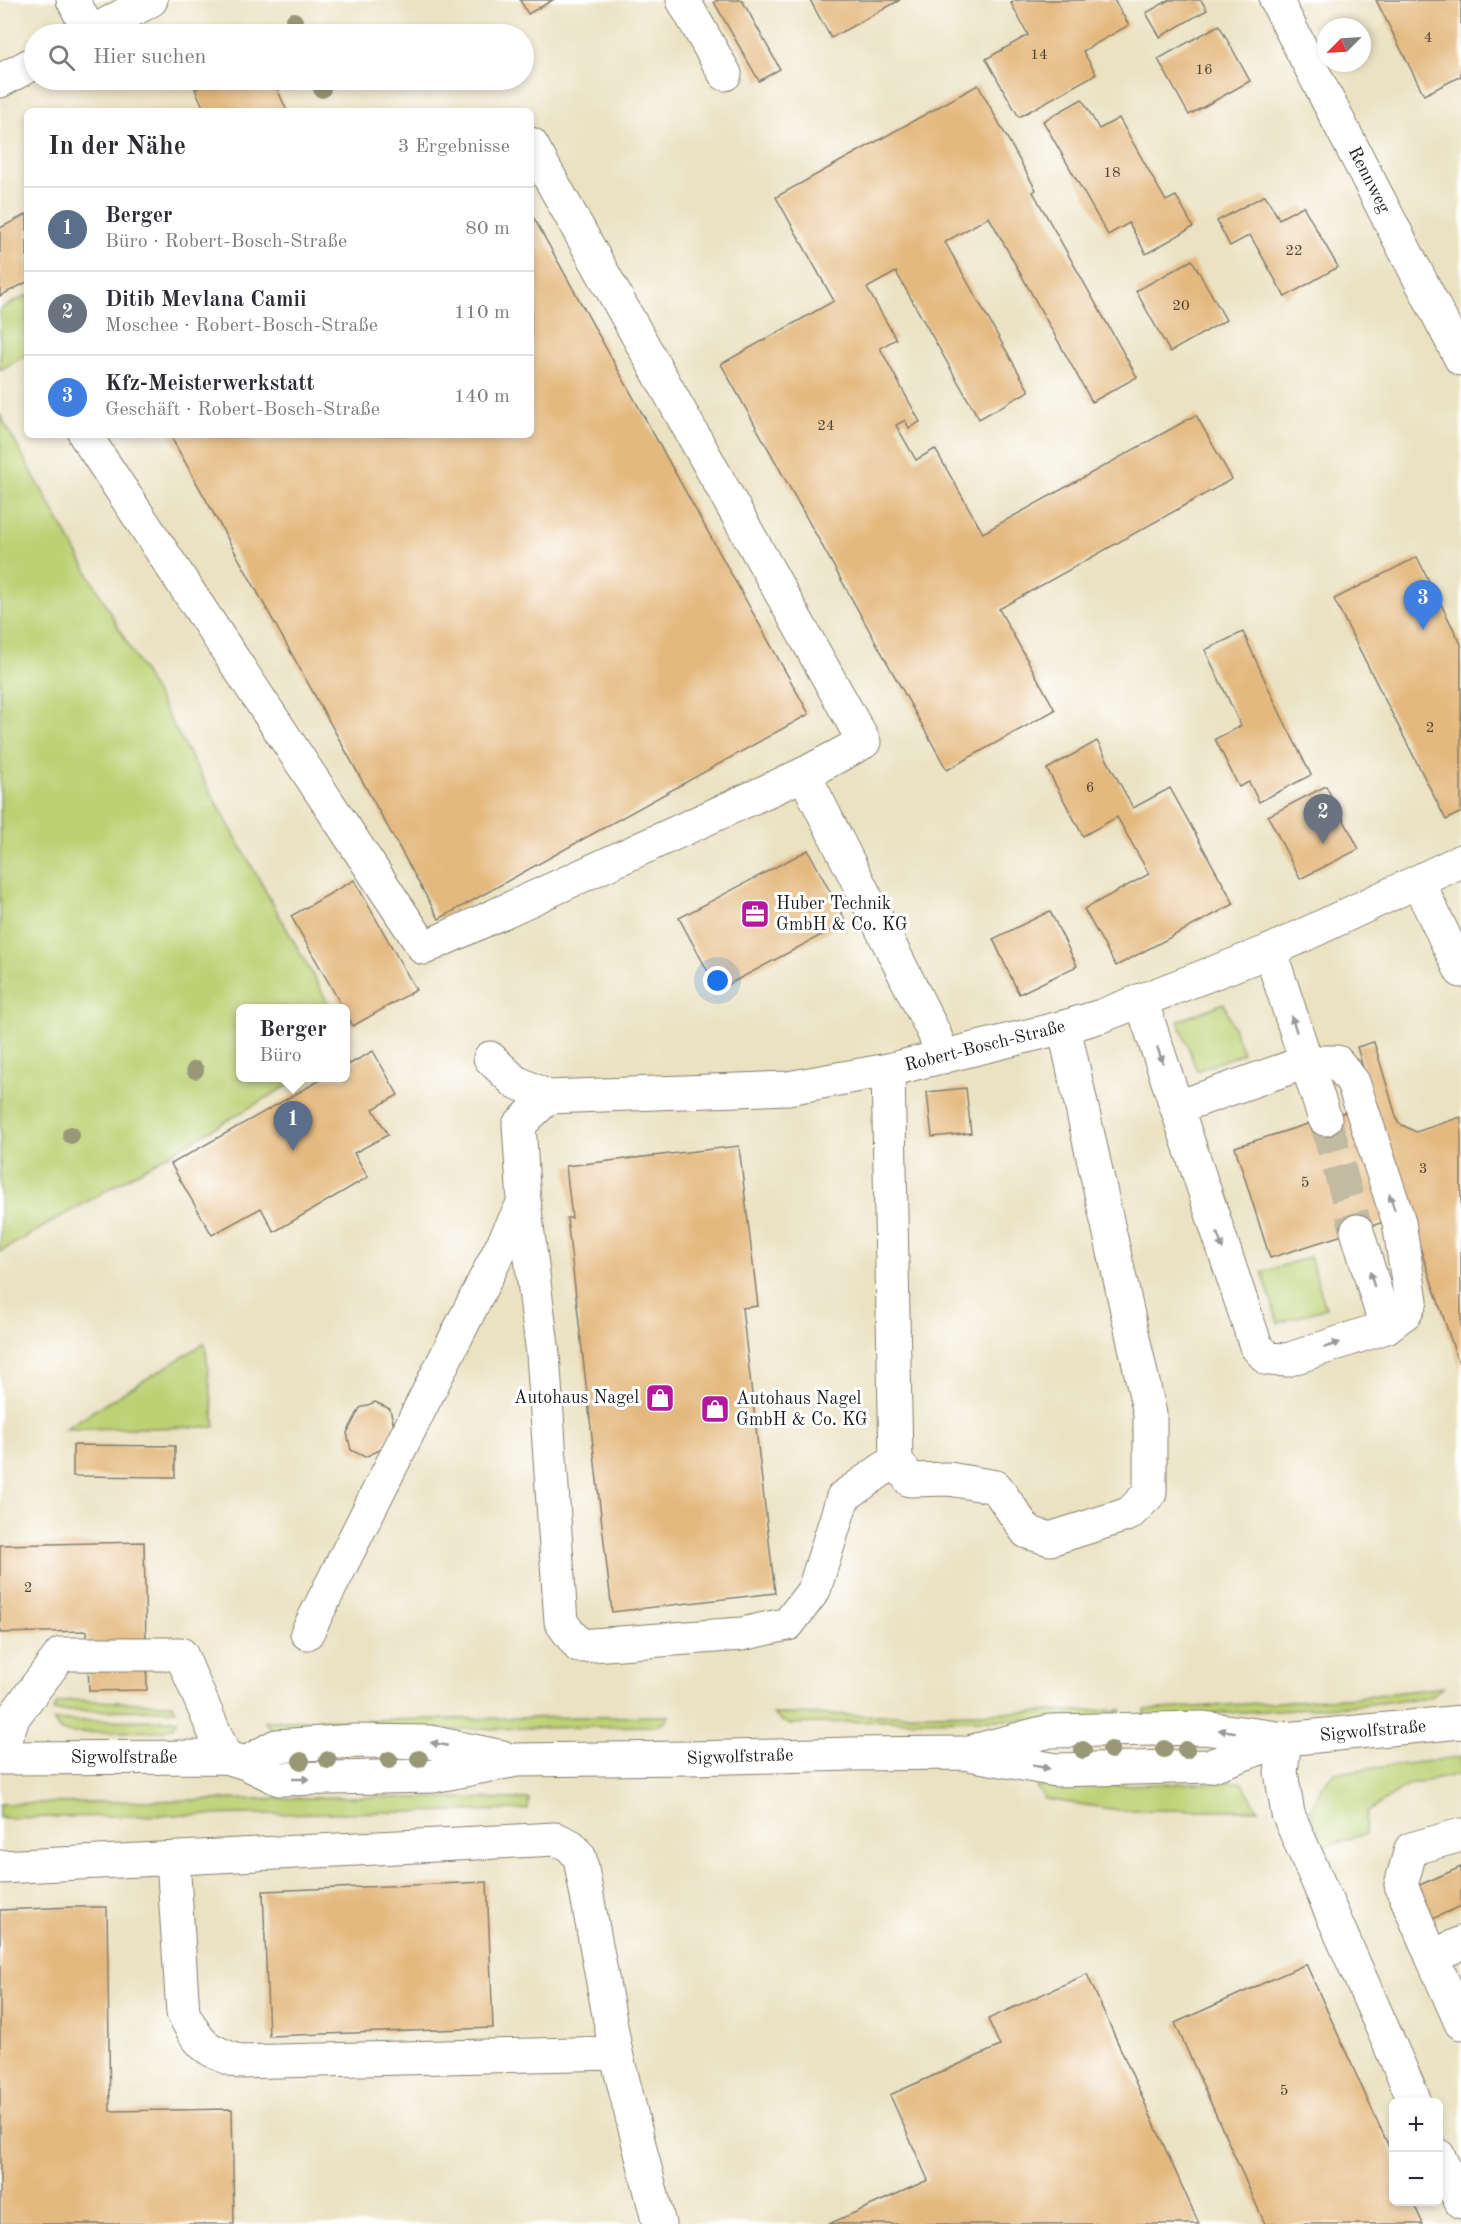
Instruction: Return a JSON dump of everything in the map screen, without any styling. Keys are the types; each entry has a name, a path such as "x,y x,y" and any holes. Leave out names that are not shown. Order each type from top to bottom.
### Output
{"street":[{"path":"73,0 84,24"},
{"path":"107,24 151,0"},
{"path":"683,0 725,74"},
{"name":"Rennweg","path":"1276,0 1461,359"},
{"path":"0,81 24,68"},
{"path":"87,438 424,948 804,774 864,742 534,149"},
{"path":"804,774 934,1033 943,1057"},
{"name":"Robert-Bosch-Straße","path":"490,1058 514,1081 548,1097 788,1088 888,1070 1101,1016 1270,951 1461,861"},
{"path":"1418,882 1461,971"},
{"path":"1270,951 1325,1119"},
{"path":"1141,1000 1256,1346 1268,1359 1287,1360 1386,1327 1406,1312 1411,1301 1399,1221 1353,1082 1337,1062 1306,1062 1178,1107"},
{"path":"888,1070 896,1460 910,1480 949,1479 996,1487 1027,1532 1050,1539 1130,1514 1150,1493 1150,1414 1064,1027"},
{"path":"548,1097 519,1125 524,1202 543,1354 561,1622 579,1646 742,1634 788,1624 814,1590 843,1497 896,1460"},
{"path":"307,1633 524,1202"},
{"path":"1357,1231 1386,1327"},
{"path":"0,1751 14,1716 61,1654 181,1654 236,1760"},
{"name":"Sigwolfstraße","path":"0,1758 236,1760 279,1779 355,1779 433,1776 517,1760 963,1753 1050,1731 1204,1728 1285,1739 1461,1722"},
{"path":"1285,1739 1281,1772 1288,1814 1413,2098"},
{"path":"1461,1835 1411,1850 1401,1885 1461,2023"},
{"path":"0,1867 556,1839 571,1846 580,1858 616,2052 659,2224"},
{"path":"173,1860 183,2013 194,2034 210,2051 240,2062 616,2052"},
{"path":"1432,1957 1461,1943"},
{"path":"1443,2165 1461,2202"}],"green space":[{"path":"24,297 24,357 0,370 0,309"},
{"path":"0,415 329,1004 236,1004 236,1082 294,1082 0,1252"},
{"path":"1224,1003 1243,1053 1197,1071 1178,1021"},
{"path":"1310,1257 1326,1308 1278,1323 1262,1272"},
{"path":"205,1343 215,1427 64,1429"},
{"path":"1443,1687 1429,1698 1359,1705 1145,1718 1145,1710 1358,1697"},
{"path":"70,1700 172,1704 176,1710 53,1711 57,1704"},
{"path":"1121,1710 1121,1719 790,1724 781,1721 773,1714 882,1715"},
{"path":"669,1716 665,1722 656,1726 368,1731 367,1720"},
{"path":"178,1720 174,1726 163,1731 72,1733 61,1731 53,1721"},
{"path":"343,1720 343,1731 277,1732 264,1721"},
{"path":"1461,1757 1461,1774 1409,1785 1367,1812 1365,1834 1324,1847 1310,1812 1322,1785 1334,1773"},
{"path":"1242,1782 1258,1810 1118,1810 1045,1799 1036,1787"},
{"path":"351,1797 529,1799 528,1810 0,1818 0,1804"}],"building":[{"path":"520,0 553,0 528,14"},
{"path":"742,0 780,69 759,81 714,2"},
{"path":"810,0 900,0 831,38"},
{"path":"1017,0 1114,0 1129,25 1083,51 1096,74 1019,117 986,59 1028,35 1011,3"},
{"path":"1169,0 1201,0 1207,10 1160,37 1146,13"},
{"path":"1376,0 1461,0 1461,76 1424,95"},
{"path":"1219,25 1250,81 1189,115 1158,59"},
{"path":"978,85 1036,190 1033,192 1137,377 1092,402 989,217 945,242 1029,391 979,419 896,272 867,288 896,339 880,348 920,422 909,428 905,420 896,425 916,460 935,449 983,533 1196,415 1232,479 999,609 1055,710 947,770 721,364 834,301 776,197"},
{"path":"195,90 278,90 286,108 204,108"},
{"path":"1082,99 1099,129 1119,118 1166,201 1176,196 1193,227 1146,254 1129,223 1108,235 1043,121"},
{"path":"1265,195 1279,219 1303,206 1338,267 1285,297 1250,235 1230,246 1217,221"},
{"path":"24,216 24,284 0,296 0,228"},
{"path":"534,218 809,714 439,919 172,438 534,438"},
{"path":"1192,260 1226,320 1170,352 1136,291"},
{"path":"1417,557 1461,644 1461,812 1446,820 1334,599"},
{"path":"1243,632 1311,775 1259,802 1249,782 1239,787 1215,739 1241,726 1205,650"},
{"path":"1097,741 1133,808 1170,788 1234,904 1116,966 1084,909 1149,874 1117,817 1083,836 1047,769"},
{"path":"1326,786 1359,849 1300,879 1268,816"},
{"path":"808,850 846,922 718,990 679,918"},
{"path":"354,880 416,990 353,1026 350,1020 350,1004 341,1004 291,916"},
{"path":"1050,911 1077,966 1019,994 993,939"},
{"path":"1374,1042 1398,1123 1416,1132 1461,1117 1461,1370 1381,1130 1357,1047"},
{"path":"373,1051 398,1095 373,1109 388,1135 354,1153 368,1177 274,1232 261,1208 212,1235 171,1164 317,1082 350,1082 350,1064"},
{"path":"966,1088 971,1133 932,1137 927,1092"},
{"path":"1355,1109 1390,1220 1270,1258 1235,1147"},
{"path":"739,1146 758,1306 742,1308 775,1593 612,1612 567,1218 572,1218 566,1166"},
{"path":"375,1402 390,1409 394,1426 382,1449 365,1457 351,1450 347,1433 360,1408"},
{"path":"73,1445 175,1446 175,1477 73,1476"},
{"path":"144,1542 147,1690 89,1691 87,1631 0,1633 0,1545"},
{"path":"1461,1867 1461,1906 1430,1920 1415,1887"},
{"path":"487,1882 493,2028 269,2036 263,1891"},
{"path":"107,1907 110,2111 232,2109 234,2224 0,2224 0,1910"},
{"path":"1306,1964 1389,2147 1389,2206 1415,2206 1423,2224 1265,2224 1175,2023"},
{"path":"1087,1974 1199,2224 829,2224 928,2180 890,2095 1000,2046 988,2019"}],"tunnel":[{"path":"1325,1119 1357,1231"}],"place":[{"name":"Kfz-Meisterwerkstatt","path":"1423,630"},
{"name":"Ditib Mevlana Camii","path":"1323,844"},
{"name":"Huber Technik GmbH & Co. KG","path":"755,914"},
{"name":"Berger","path":"293,1151"},
{"name":"Autohaus Nagel","path":"660,1398"},
{"name":"Autohaus Nagel GmbH & Co. KG","path":"715,1409"}]}
